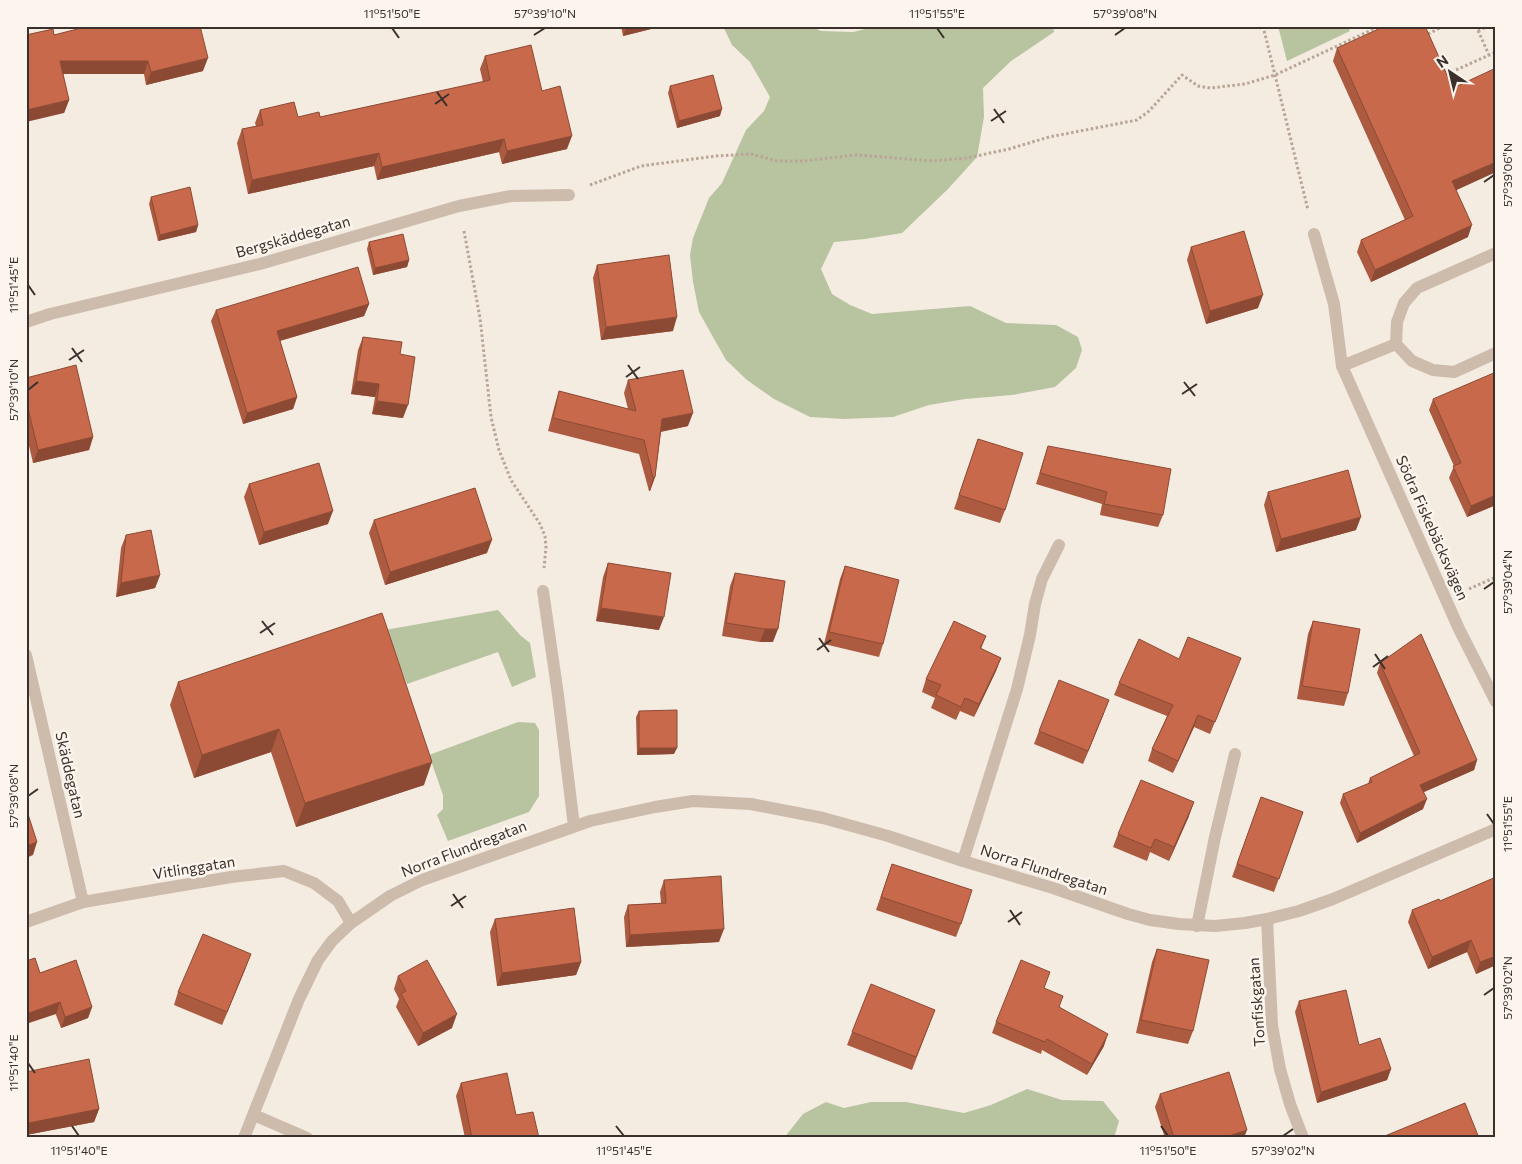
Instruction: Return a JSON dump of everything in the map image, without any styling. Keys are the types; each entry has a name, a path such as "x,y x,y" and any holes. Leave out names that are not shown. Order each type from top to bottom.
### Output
{"street":[{"name":"Bergskäddegatan","path":"26,322 50,314 260,264 459,206 511,196 569,195"},
{"name":"Södra Fiskebäcksvägen","path":"1314,234 1334,304 1342,366 1459,629 1496,702"},
{"path":"1496,253 1417,288 1404,303 1397,322 1396,344 1412,361 1433,370 1454,372 1496,353"},
{"path":"1342,366 1396,344"},
{"path":"963,861 1017,689 1042,579 1059,545"},
{"path":"543,591 574,826"},
{"name":"Skäddegatan","path":"26,655 84,902"},
{"path":"1197,926 1215,837 1235,754"},
{"name":"Norra Flundregatan","path":"244,1138 299,999 323,954 332,941 351,922 390,896 422,880 590,821 692,801 751,804 823,818 888,836 1128,914 1150,920 1197,926 1238,924 1299,911 1333,899 1496,829"},
{"name":"Vitlinggatan","path":"26,922 84,902 231,877 284,871 314,883 338,901 351,922"},
{"name":"Tonfiskgatan","path":"1267,919 1272,1025 1280,1069 1290,1104 1303,1138"},
{"path":"254,1115 307,1138"}],"path":[{"path":"1264,26 1314,234"},
{"path":"569,195 604,179 641,166 716,156 750,154 777,161 857,156 932,161 967,158 1009,149 1049,137 1137,120 1149,111 1182,75 1198,86 1210,88 1245,84 1275,75 1380,26"},
{"path":"1424,26 1432,42"},
{"path":"1428,34 1444,26"},
{"path":"1476,26 1489,55"},
{"path":"1478,31 1488,26"},
{"path":"1443,66 1447,74 1496,52"},
{"path":"1488,163 1496,180"},
{"path":"459,206 480,318 491,416 499,450 511,480 540,524 545,536 543,591"}],"green space":[{"path":"723,26 810,26 821,31 853,32 878,26 1053,26 1054,32 1011,61 983,88 984,117 977,157 948,189 902,233 834,242 821,269 832,294 850,305 872,314 970,306 1006,323 1056,325 1078,337 1082,350 1076,368 1055,387 1012,395 965,399 929,405 893,417 844,419 810,417 774,399 747,380 726,360 699,312 690,255 693,238 709,198 722,183 746,130 764,111 770,97 750,62 732,45"},
{"path":"1278,26 1348,26 1350,31 1287,61"},
{"path":"498,610 520,635 530,643 536,677 512,687 498,652 407,684 385,630"},
{"path":"518,722 535,723 539,730 539,796 529,812 448,841 437,815 443,809 443,795 429,755"},
{"path":"1027,1089 1062,1100 1103,1101 1119,1121 1114,1138 784,1138 803,1114 826,1102 844,1108 871,1102 906,1102 964,1113 991,1105"}],"building":[{"path":"89,26 200,26 208,58 151,72 148,61 60,61 69,100 26,110 26,35 53,29 54,35"},
{"path":"1385,26 1425,26 1453,88 1496,68 1496,162 1452,181 1472,225 1375,270 1361,240 1413,216 1337,48"},
{"path":"531,45 542,91 560,86 572,136 507,151 504,139 382,167 379,153 252,180 242,129 263,125 260,110 294,102 298,117 319,112 320,117 490,80 485,56"},
{"path":"713,75 722,109 679,121 670,86"},
{"path":"190,187 198,225 160,235 151,197"},
{"path":"1244,231 1263,295 1210,311 1191,247"},
{"path":"403,234 409,260 375,268 369,242"},
{"path":"669,255 677,317 606,327 597,265"},
{"path":"358,267 369,304 277,331 297,397 247,413 216,310"},
{"path":"363,337 402,342 400,354 415,357 408,405 377,401 379,384 356,381"},
{"path":"76,365 93,437 38,450 26,400 26,378"},
{"path":"683,370 693,413 662,419 655,477 653,478 644,440 553,418 559,391 636,411 628,380"},
{"path":"1496,372 1496,495 1471,506 1453,466 1461,463 1433,399"},
{"path":"978,439 1023,453 1005,510 959,495"},
{"path":"1048,446 1171,469 1163,515 1104,504 1107,492 1040,473"},
{"path":"319,463 333,511 264,532 249,484"},
{"path":"1348,470 1361,517 1281,539 1268,492"},
{"path":"475,488 492,540 390,572 374,520"},
{"path":"151,530 160,575 121,583 126,535"},
{"path":"608,563 671,573 664,617 601,608"},
{"path":"845,566 899,580 883,644 829,632"},
{"path":"735,573 785,581 778,629 726,623"},
{"path":"382,613 432,762 305,803 279,729 202,755 178,682"},
{"path":"954,621 986,636 980,648 1001,658 979,704 965,698 961,707 936,695 941,685 926,679"},
{"path":"1313,621 1360,629 1348,693 1302,686"},
{"path":"1421,634 1477,760 1420,785 1427,799 1360,833 1343,794 1372,782 1370,778 1420,753 1380,663"},
{"path":"1188,637 1241,658 1215,722 1198,715 1178,761 1152,749 1173,705 1119,683 1139,639 1179,659"},
{"path":"1059,680 1109,700 1088,751 1039,731"},
{"path":"677,710 677,748 639,748 639,711"},
{"path":"1141,780 1194,802 1174,847 1155,839 1151,848 1118,834"},
{"path":"1261,797 1303,812 1279,879 1237,864"},
{"path":"26,808 37,842 26,846"},
{"path":"892,864 972,890 961,924 881,897"},
{"path":"721,876 724,929 630,935 628,905 666,903 664,880"},
{"path":"1496,877 1496,956 1480,962 1471,940 1432,957 1412,910 1439,899 1440,901"},
{"path":"574,908 581,962 502,973 495,919"},
{"path":"203,934 251,954 227,1012 178,992"},
{"path":"1157,949 1209,960 1193,1031 1141,1020"},
{"path":"35,958 40,973 76,960 92,1007 65,1017 60,1002 26,1014 26,961"},
{"path":"427,960 457,1014 423,1033 401,994 406,991 398,976"},
{"path":"1021,960 1050,972 1044,988 1063,996 1059,1007 1108,1034 1092,1064 1047,1039 1045,1042 996,1022"},
{"path":"871,984 935,1010 916,1057 852,1032"},
{"path":"1346,990 1359,1045 1380,1038 1391,1069 1321,1092 1299,1001"},
{"path":"89,1059 99,1109 29,1123 26,1110 26,1072"},
{"path":"1229,1072 1247,1130 1223,1138 1174,1138 1160,1094"},
{"path":"507,1073 516,1115 533,1112 539,1138 472,1138 461,1083"},
{"path":"1465,1103 1479,1138 1380,1138"}]}
